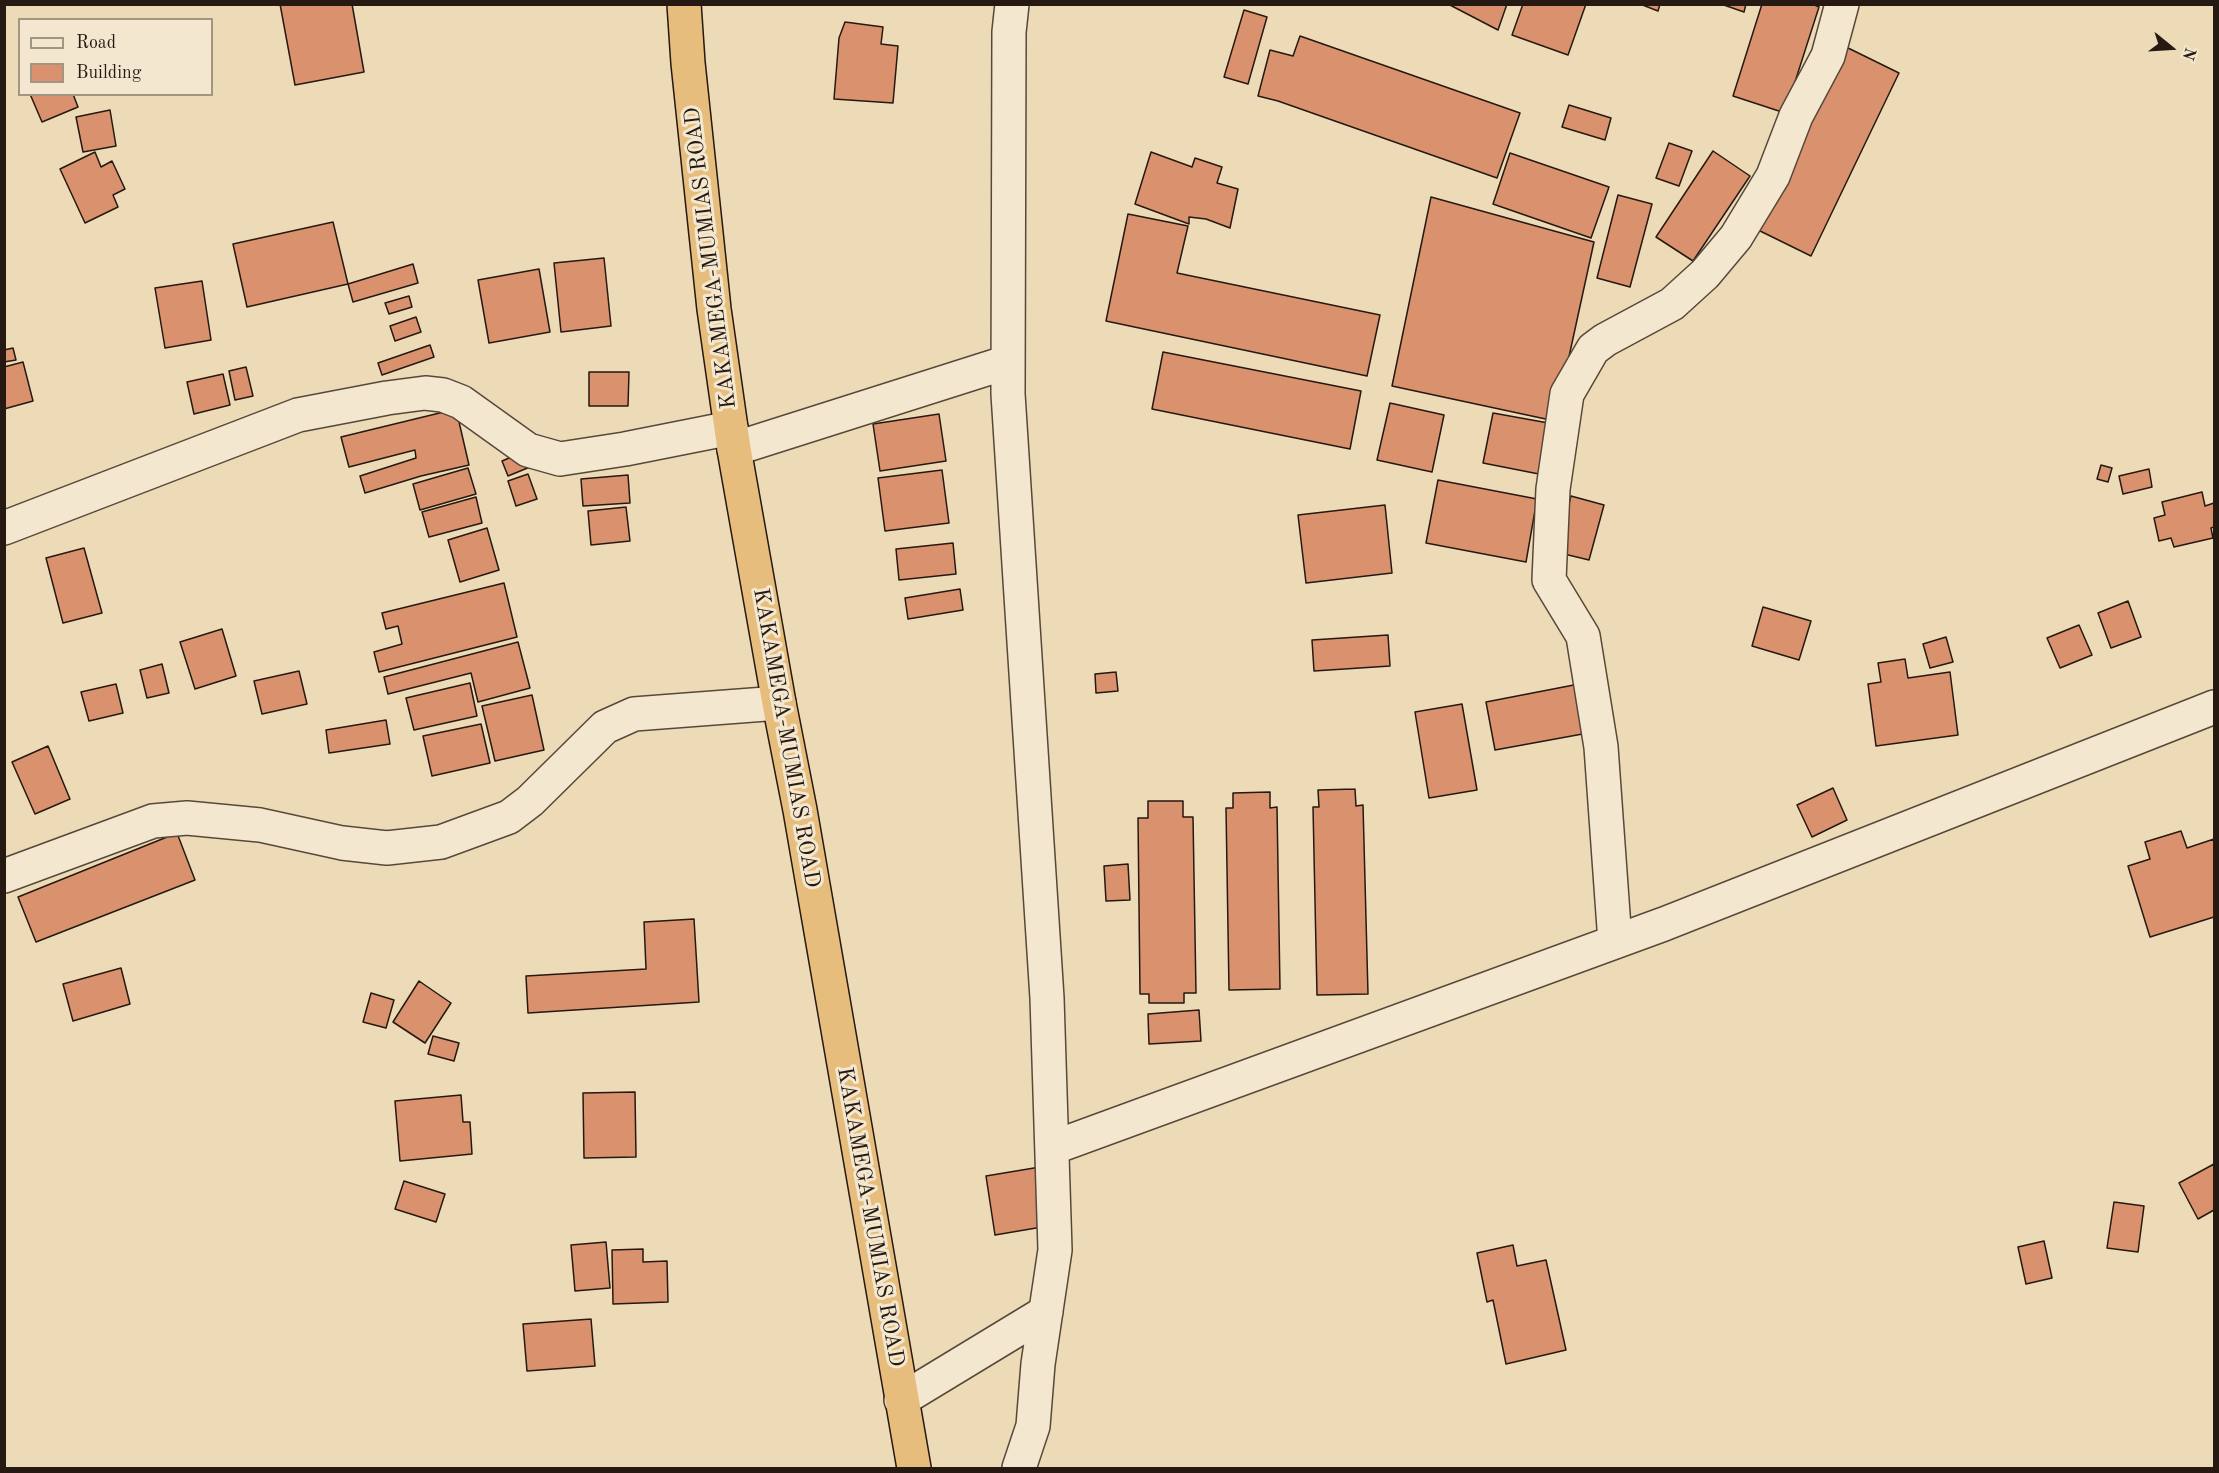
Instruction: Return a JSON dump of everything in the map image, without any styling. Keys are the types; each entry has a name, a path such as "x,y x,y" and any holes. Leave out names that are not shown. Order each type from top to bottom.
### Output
{"highway":[{"name":"KAKAMEGA-MUMIAS ROAD","path":"684,4 688,63 713,297 733,439 914,1468"}],"street":[{"path":"1012,4 1008,362 1047,998 1055,1250 1032,1426 1019,1468"},
{"path":"1615,942 1601,747 1583,636 1549,580 1553,489 1567,394 1593,349 1605,340 1672,304 1705,274 1736,237 1773,176 1796,116 1828,56 1842,4"},
{"path":"4,528 298,415 387,398 425,393 443,395 461,402 528,450 560,459 625,449 733,439 1008,362"},
{"path":"4,876 153,821 187,818 260,825 342,843 387,848 441,842 509,817 530,801 605,727 634,714 779,703"},
{"path":"1052,1148 1697,911 2214,707"},
{"path":"901,1401 1046,1312"}],"building":[{"path":"280,4 352,4 364,72 295,85"},
{"path":"1448,4 1507,4 1498,30"},
{"path":"1523,4 1586,4 1568,55 1512,35"},
{"path":"1640,4 1660,4 1658,11"},
{"path":"1721,4 1746,4 1744,12"},
{"path":"1762,4 1812,4 1819,7 1785,113 1733,96"},
{"path":"1244,10 1267,17 1248,84 1224,77"},
{"path":"845,22 883,27 881,44 898,46 893,103 834,99 839,38"},
{"path":"1300,36 1520,113 1497,178 1258,96 1270,50 1293,56"},
{"path":"1842,45 1899,73 1811,256 1754,228"},
{"path":"31,96 74,96 78,107 42,122"},
{"path":"1569,105 1611,118 1605,140 1562,127"},
{"path":"110,110 116,146 83,152 76,117"},
{"path":"1669,143 1692,151 1679,186 1656,178"},
{"path":"1713,151 1750,176 1693,261 1656,237"},
{"path":"95,152 101,167 112,161 125,189 113,195 118,207 85,223 60,169"},
{"path":"1151,152 1192,167 1195,158 1222,167 1217,183 1238,189 1230,228 1206,219 1189,217 1189,224 1135,204"},
{"path":"1510,153 1609,187 1591,238 1493,204"},
{"path":"1618,195 1652,204 1630,287 1597,278"},
{"path":"1431,197 1594,242 1555,421 1392,386"},
{"path":"1128,214 1188,226 1177,273 1380,315 1367,376 1106,321"},
{"path":"333,222 348,284 247,307 233,244"},
{"path":"604,258 611,326 561,332 554,263"},
{"path":"413,264 418,283 353,302 348,284"},
{"path":"539,269 550,332 489,343 478,280"},
{"path":"202,281 211,340 165,348 155,288"},
{"path":"409,296 412,307 389,314 385,303"},
{"path":"416,317 421,332 395,341 390,326"},
{"path":"430,345 434,357 382,375 378,363"},
{"path":"13,348 16,360 4,362 4,350"},
{"path":"1163,352 1361,391 1350,449 1152,409"},
{"path":"23,362 33,401 4,409 4,367"},
{"path":"246,367 253,396 235,400 229,371"},
{"path":"589,372 629,372 628,406 589,406"},
{"path":"223,374 230,405 194,414 187,382"},
{"path":"1390,403 1444,415 1432,472 1377,460"},
{"path":"456,409 469,465 421,476 365,493 360,476 416,458 415,450 349,467 341,437"},
{"path":"1493,413 1554,424 1544,475 1483,463"},
{"path":"939,414 946,461 880,471 873,424"},
{"path":"523,452 530,467 508,476 502,461"},
{"path":"2101,465 2112,468 2108,482 2097,479"},
{"path":"468,468 476,494 420,510 413,484"},
{"path":"2149,469 2152,487 2123,494 2119,476"},
{"path":"942,470 949,523 885,531 878,478"},
{"path":"528,474 537,499 516,506 508,481"},
{"path":"628,475 630,503 583,506 581,479"},
{"path":"1438,480 1537,499 1526,562 1426,543"},
{"path":"2202,492 2205,506 2214,503 2214,527 2211,528 2213,538 2174,547 2171,538 2159,541 2154,518 2165,515 2162,502"},
{"path":"1571,496 1604,505 1589,560 1556,552"},
{"path":"476,497 482,523 429,537 422,512"},
{"path":"1385,505 1392,573 1306,583 1298,515"},
{"path":"626,507 630,541 591,545 588,511"},
{"path":"487,528 499,570 460,582 448,540"},
{"path":"953,543 956,574 899,580 896,549"},
{"path":"84,548 102,613 63,623 46,558"},
{"path":"504,583 517,637 379,672 374,652 402,644 398,626 386,629 382,613"},
{"path":"960,589 963,610 908,619 905,598"},
{"path":"2128,601 2141,637 2111,648 2098,613"},
{"path":"1763,607 1811,621 1799,660 1752,646"},
{"path":"2079,625 2092,655 2060,668 2047,638"},
{"path":"222,629 236,676 195,689 180,642"},
{"path":"1388,635 1390,666 1314,671 1312,640"},
{"path":"1946,637 1953,662 1930,668 1923,644"},
{"path":"518,642 530,688 478,702 471,673 388,694 384,677"},
{"path":"1905,659 1908,678 1950,672 1958,735 1876,746 1868,684 1881,682 1878,663"},
{"path":"162,664 169,693 147,698 140,670"},
{"path":"299,671 307,704 262,714 254,681"},
{"path":"1116,672 1118,691 1096,693 1095,674"},
{"path":"470,683 477,716 414,730 406,698"},
{"path":"116,684 123,713 89,721 81,692"},
{"path":"1579,684 1588,733 1495,750 1486,702"},
{"path":"532,695 544,750 495,761 482,706"},
{"path":"1462,704 1477,790 1429,798 1415,712"},
{"path":"386,720 390,744 329,753 326,730"},
{"path":"481,724 490,763 432,776 423,736"},
{"path":"48,746 70,799 35,814 12,762"},
{"path":"1833,788 1847,820 1812,837 1797,805"},
{"path":"1355,789 1356,806 1363,805 1368,994 1317,995 1313,807 1319,807 1318,790"},
{"path":"1270,792 1270,808 1277,807 1280,989 1229,990 1226,808 1233,808 1233,793"},
{"path":"1148,801 1183,801 1183,817 1193,817 1196,993 1184,993 1184,1003 1149,1003 1149,994 1140,994 1138,818 1148,818"},
{"path":"2181,831 2187,848 2214,839 2214,917 2150,937 2128,866 2150,859 2145,842"},
{"path":"177,833 195,880 36,942 18,897"},
{"path":"1128,864 1130,900 1106,901 1104,866"},
{"path":"694,919 699,1002 528,1013 526,976 646,969 644,922"},
{"path":"121,968 130,1004 73,1021 63,984"},
{"path":"419,981 451,1003 425,1043 393,1022"},
{"path":"371,993 394,1000 386,1028 363,1022"},
{"path":"1199,1010 1201,1041 1149,1044 1148,1014"},
{"path":"433,1036 459,1043 454,1061 428,1054"},
{"path":"635,1092 636,1157 584,1158 583,1093"},
{"path":"461,1095 463,1122 470,1122 472,1154 400,1161 395,1101"},
{"path":"2214,1164 2214,1210 2198,1219 2179,1183"},
{"path":"1040,1167 1048,1226 995,1235 986,1176"},
{"path":"404,1181 445,1194 436,1222 395,1209"},
{"path":"2114,1202 2144,1206 2138,1252 2107,1248"},
{"path":"2044,1241 2052,1278 2026,1284 2018,1247"},
{"path":"606,1242 610,1288 575,1291 571,1245"},
{"path":"1513,1245 1517,1266 1546,1260 1566,1350 1506,1364 1493,1300 1487,1302 1477,1253"},
{"path":"643,1249 643,1262 667,1261 668,1302 613,1304 612,1250"},
{"path":"591,1319 595,1366 527,1371 523,1324"}]}
